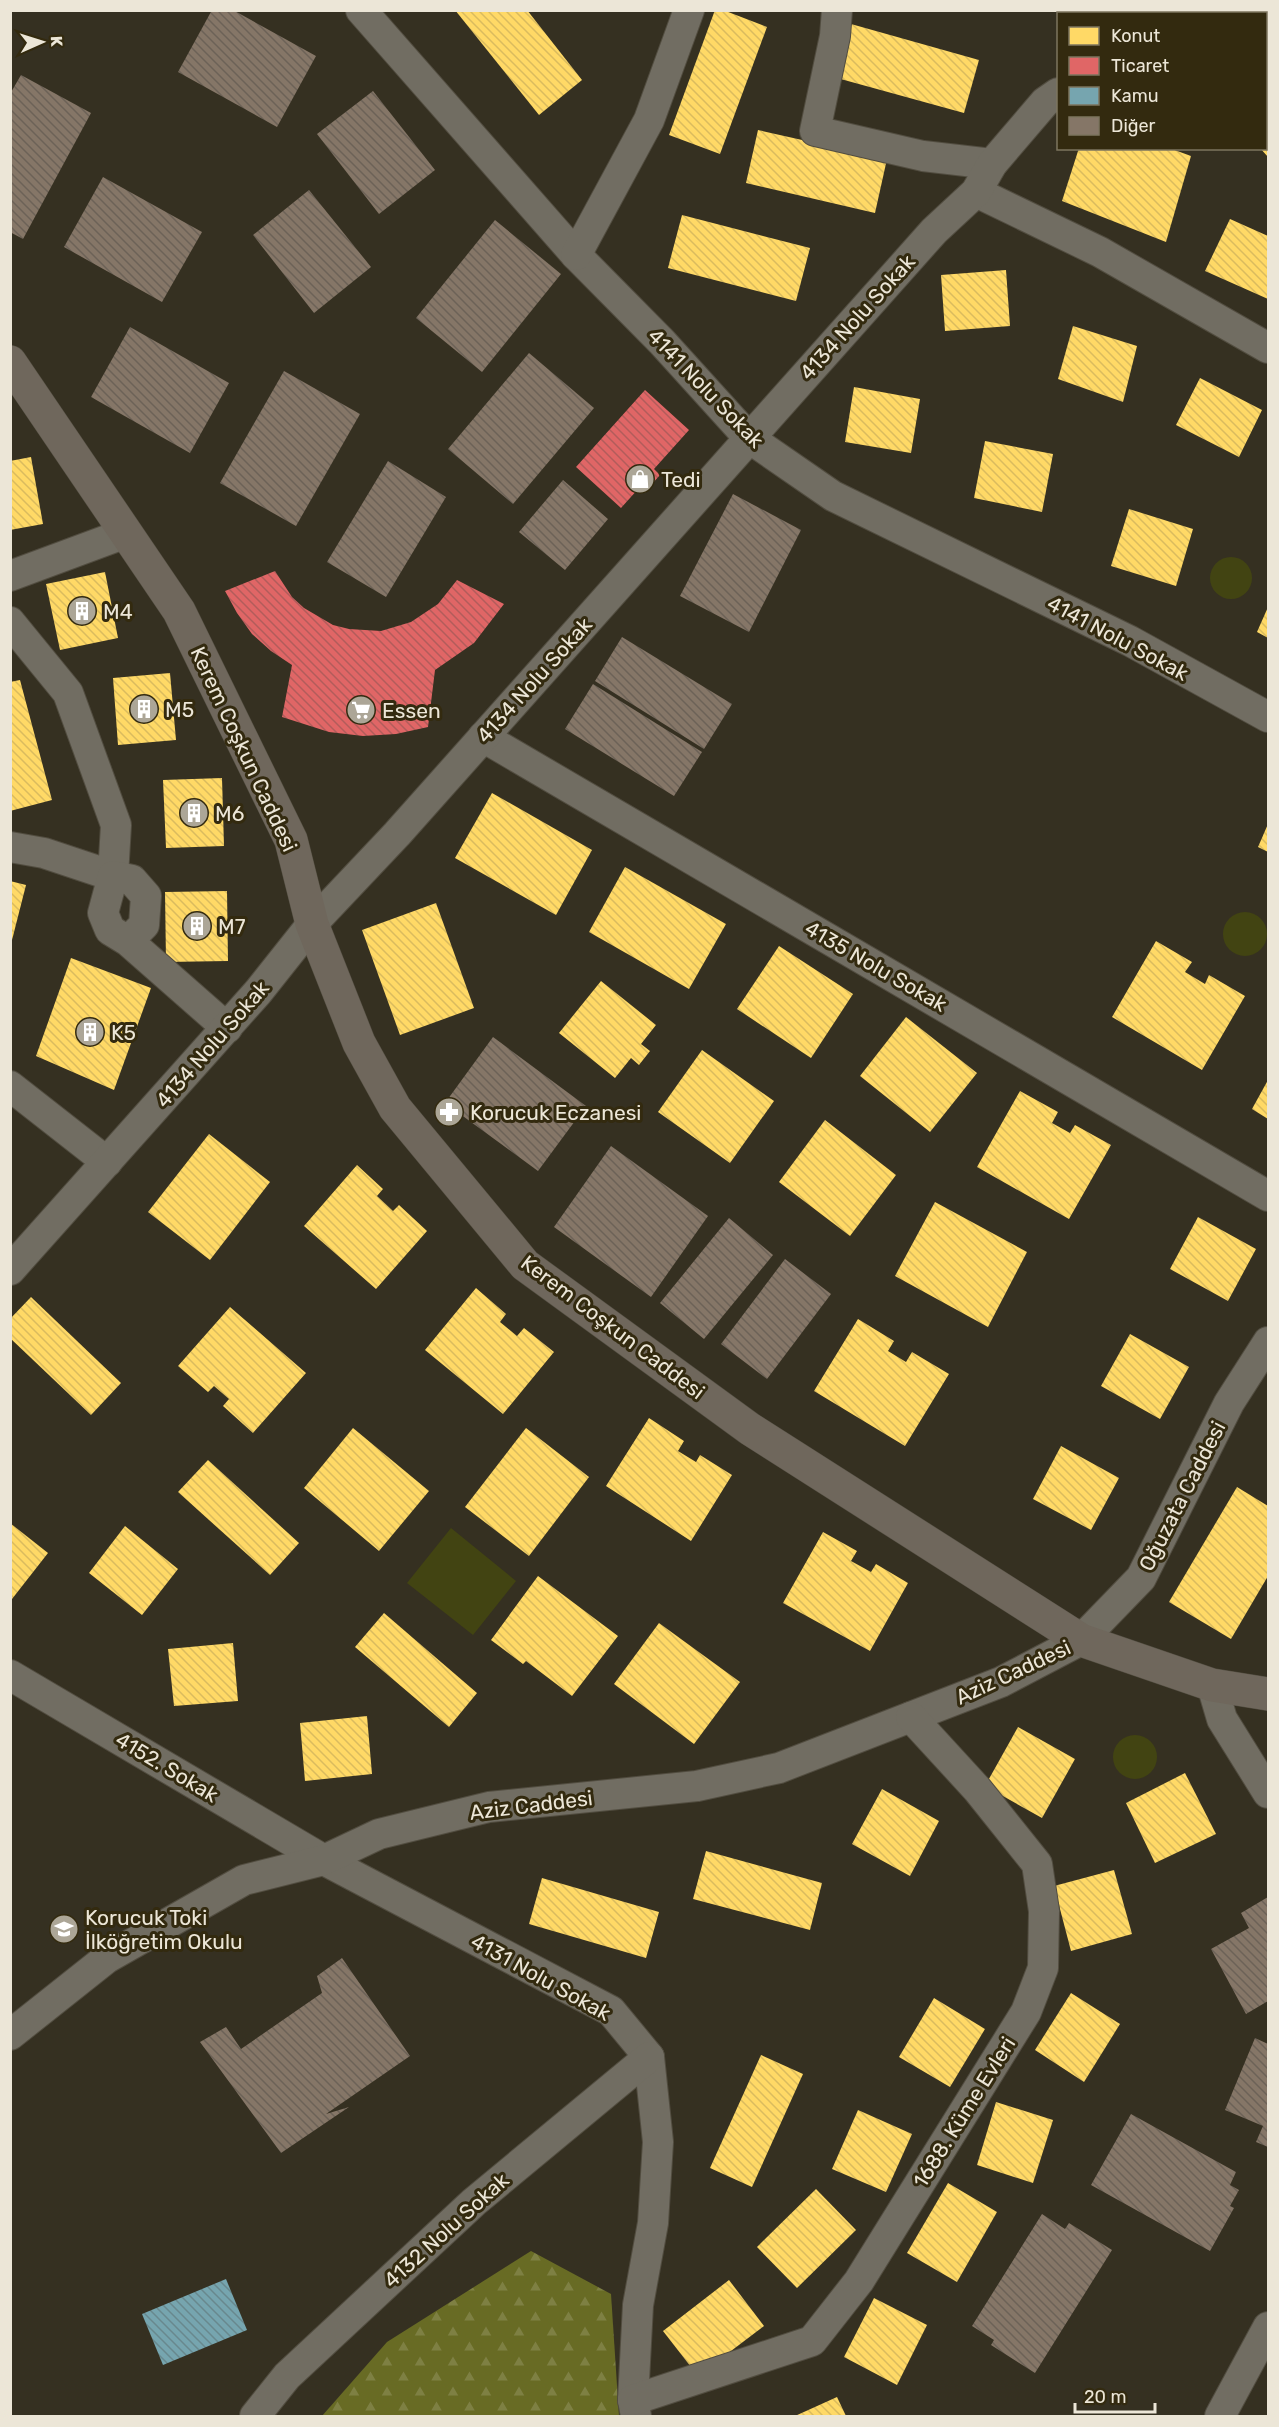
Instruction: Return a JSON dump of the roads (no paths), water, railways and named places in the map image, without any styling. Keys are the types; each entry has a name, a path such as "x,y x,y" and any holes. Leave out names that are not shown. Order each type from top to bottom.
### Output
{"street":[{"name":"4141 Nolu Sokak","path":"361,10 576,255 662,342 749,438 833,496 1130,641 1269,717"},
{"path":"576,255 649,120 689,10"},
{"path":"837,10 835,36 815,131 923,156 992,164"},
{"name":"4134 Nolu Sokak","path":"10,1270 227,1028 312,924 397,834 934,231 976,192 992,164 1045,102 1057,94"},
{"path":"976,192 1100,252 1269,348"},
{"name":"Kerem Coşkun Caddesi","path":"10,362 179,611 291,840 312,924 359,1043 395,1108 525,1265 750,1429 1081,1640 1212,1685 1269,1694"},
{"path":"10,576 126,533"},
{"path":"10,622 68,693 116,825 113,876"},
{"name":"4135 Nolu Sokak","path":"483,737 1269,1196"},
{"path":"10,847 44,853 132,880 146,896 144,925 128,941 227,1028"},
{"path":"10,1086 107,1162"},
{"name":"Oğuzata Caddesi","path":"1081,1640 1141,1578 1229,1403 1269,1342"},
{"name":"Aziz Caddesi","path":"10,2035 107,1958 244,1880 324,1860 379,1834 489,1807 697,1786 779,1768 1001,1682 1081,1640"},
{"name":"4152. Sokak","path":"10,1675 324,1860"},
{"path":"1212,1685 1221,1719 1269,1793"},
{"name":"1688. Küme Evleri","path":"635,2408 812,2341 859,2281 960,2121 1030,2001 1043,1968 1044,1911 1037,1864 977,1789 911,1717"},
{"name":"4131 Nolu Sokak","path":"324,1860 611,2011 649,2057"},
{"path":"635,2408 638,2305 653,2223 658,2142 649,2057"},
{"name":"4132 Nolu Sokak","path":"255,2416 287,2376 474,2202 649,2057"},
{"path":"1220,2416 1269,2327"}],"place":[{"name":"Tedi","path":"640,479"},
{"name":"M4","path":"82,611"},
{"name":"M5","path":"144,709"},
{"name":"Essen","path":"361,710"},
{"name":"M6","path":"194,813"},
{"name":"M7","path":"197,926"},
{"name":"K5","path":"90,1032"},
{"name":"Korucuk Eczanesi","path":"449,1112"},
{"name":"Korucuk Toki İlköğretim Okulu","path":"64,1929"}]}
